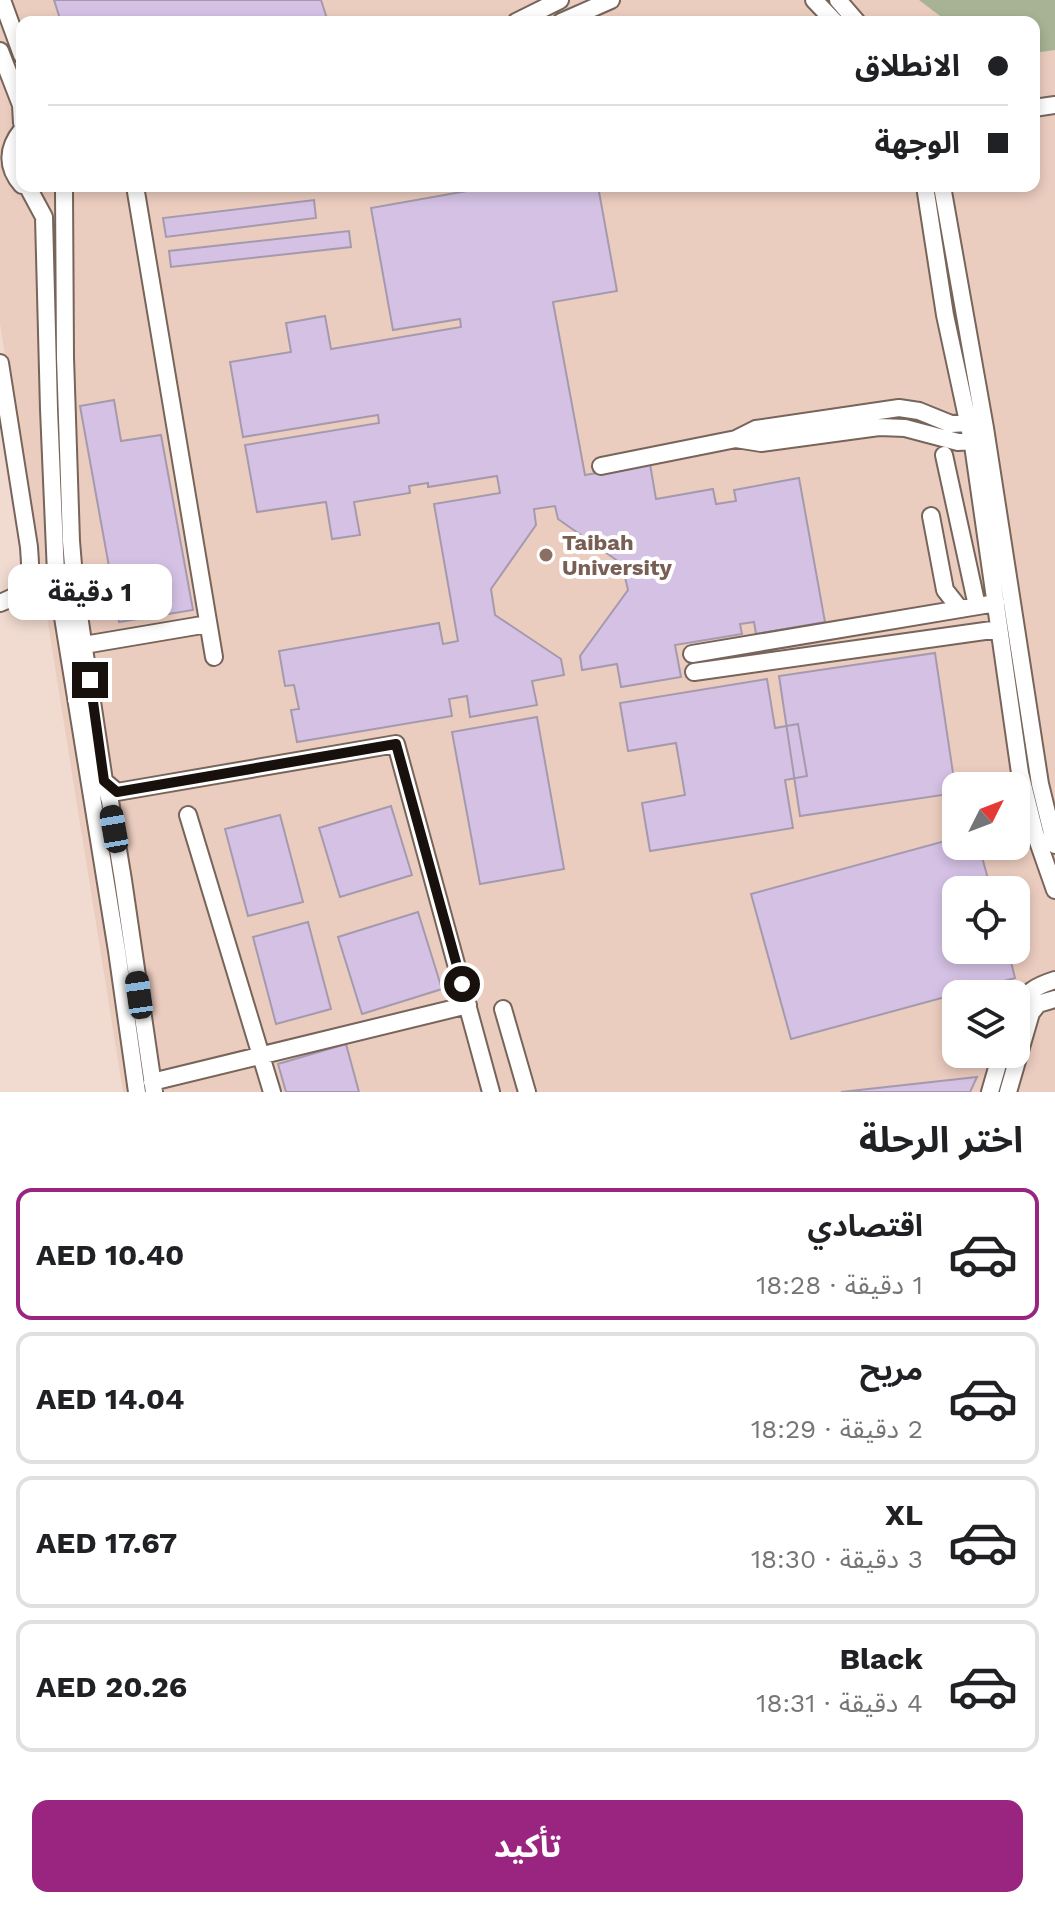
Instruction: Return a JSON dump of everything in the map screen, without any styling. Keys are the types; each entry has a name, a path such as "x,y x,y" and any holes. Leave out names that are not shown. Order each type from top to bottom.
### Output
{"street":[{"path":"2,0 16,38"},
{"path":"528,16 560,0"},
{"path":"575,16 611,0"},
{"path":"814,0 829,16"},
{"path":"838,0 852,16"},
{"path":"0,51 16,92"},
{"path":"12,138 10,164 16,178"},
{"path":"25,192 44,217 56,574 137,1092"},
{"path":"37,192 57,192"},
{"path":"66,192 65,314 75,589 153,1087 261,1055 468,1005"},
{"path":"136,192 214,657"},
{"path":"926,192 945,315 972,441 1020,773 1035,833 1055,890"},
{"path":"943,192 985,428 1040,784 1055,845"},
{"path":"46,314 65,314"},
{"path":"0,363 31,572 24,591 0,603"},
{"path":"601,466 736,439 756,429 899,408 919,411 951,424 968,423"},
{"path":"736,439 761,443 879,427 905,428 958,442 972,441"},
{"path":"944,455 969,607"},
{"path":"931,516 945,590 969,607"},
{"path":"692,654 996,603"},
{"path":"84,645 208,624"},
{"path":"694,672 999,629"},
{"path":"104,781 117,792 396,744 491,1092"},
{"path":"188,815 272,1092"},
{"path":"1030,993 1035,987 1055,980"},
{"path":"1008,1092 1031,1013 1038,1004 1055,999"},
{"path":"503,1009 527,1092"},
{"path":"990,1092 997,1068"}],"shaded area":[{"name":"Taibah University","path":"0,0 1055,0 1055,1092 123,1092 0,324"}],"green space":[{"path":"919,0 1055,0 1055,50 1040,52 1040,16 940,16"}],"building":[{"path":"54,0 321,0 326,16 59,16"},
{"path":"461,192 599,192 617,291 553,302 585,475 650,464 656,499 713,489 716,504 736,501 734,490 799,478 825,622 756,634 754,622 740,624 742,634 675,645 681,677 621,687 617,664 582,670 580,656 628,590 622,564 558,519 555,506 534,509 536,525 491,589 495,615 561,659 564,675 532,681 537,705 470,717 467,696 449,699 452,716 297,742 291,710 299,709 294,685 285,686 279,651 439,623 443,644 458,641 434,504 500,493 497,476 428,487 428,483 409,486 410,493 354,502 360,535 332,539 326,502 257,512 245,445 379,423 378,415 243,437 230,362 291,352 286,323 325,316 331,349 461,327 460,319 393,330 371,208"},
{"path":"314,200 316,218 166,237 163,218"},
{"path":"349,231 351,247 171,267 169,251"},
{"path":"114,400 121,441 161,435 193,610 119,622 80,406"},
{"path":"935,653 953,772 942,772 942,795 800,816 779,676"},
{"path":"767,679 775,728 798,724 807,776 785,780 793,828 650,851 642,803 685,795 676,743 628,751 620,703"},
{"path":"537,717 564,869 480,884 452,732"},
{"path":"391,806 412,875 340,897 319,828"},
{"path":"280,815 303,902 248,916 225,829"},
{"path":"942,842 942,860 983,860 987,876 942,876 942,964 1012,964 1015,978 942,980 942,998 791,1039 751,894"},
{"path":"418,912 442,989 362,1014 338,937"},
{"path":"308,922 331,1009 276,1024 253,937"},
{"path":"346,1044 359,1092 286,1092 278,1064"},
{"path":"977,1077 970,1092 841,1092"}],"place":[{"name":"Taibah University","path":"546,555"}],"route":[{"path":"90,680 104,781 117,792 396,744 462,984"}]}
